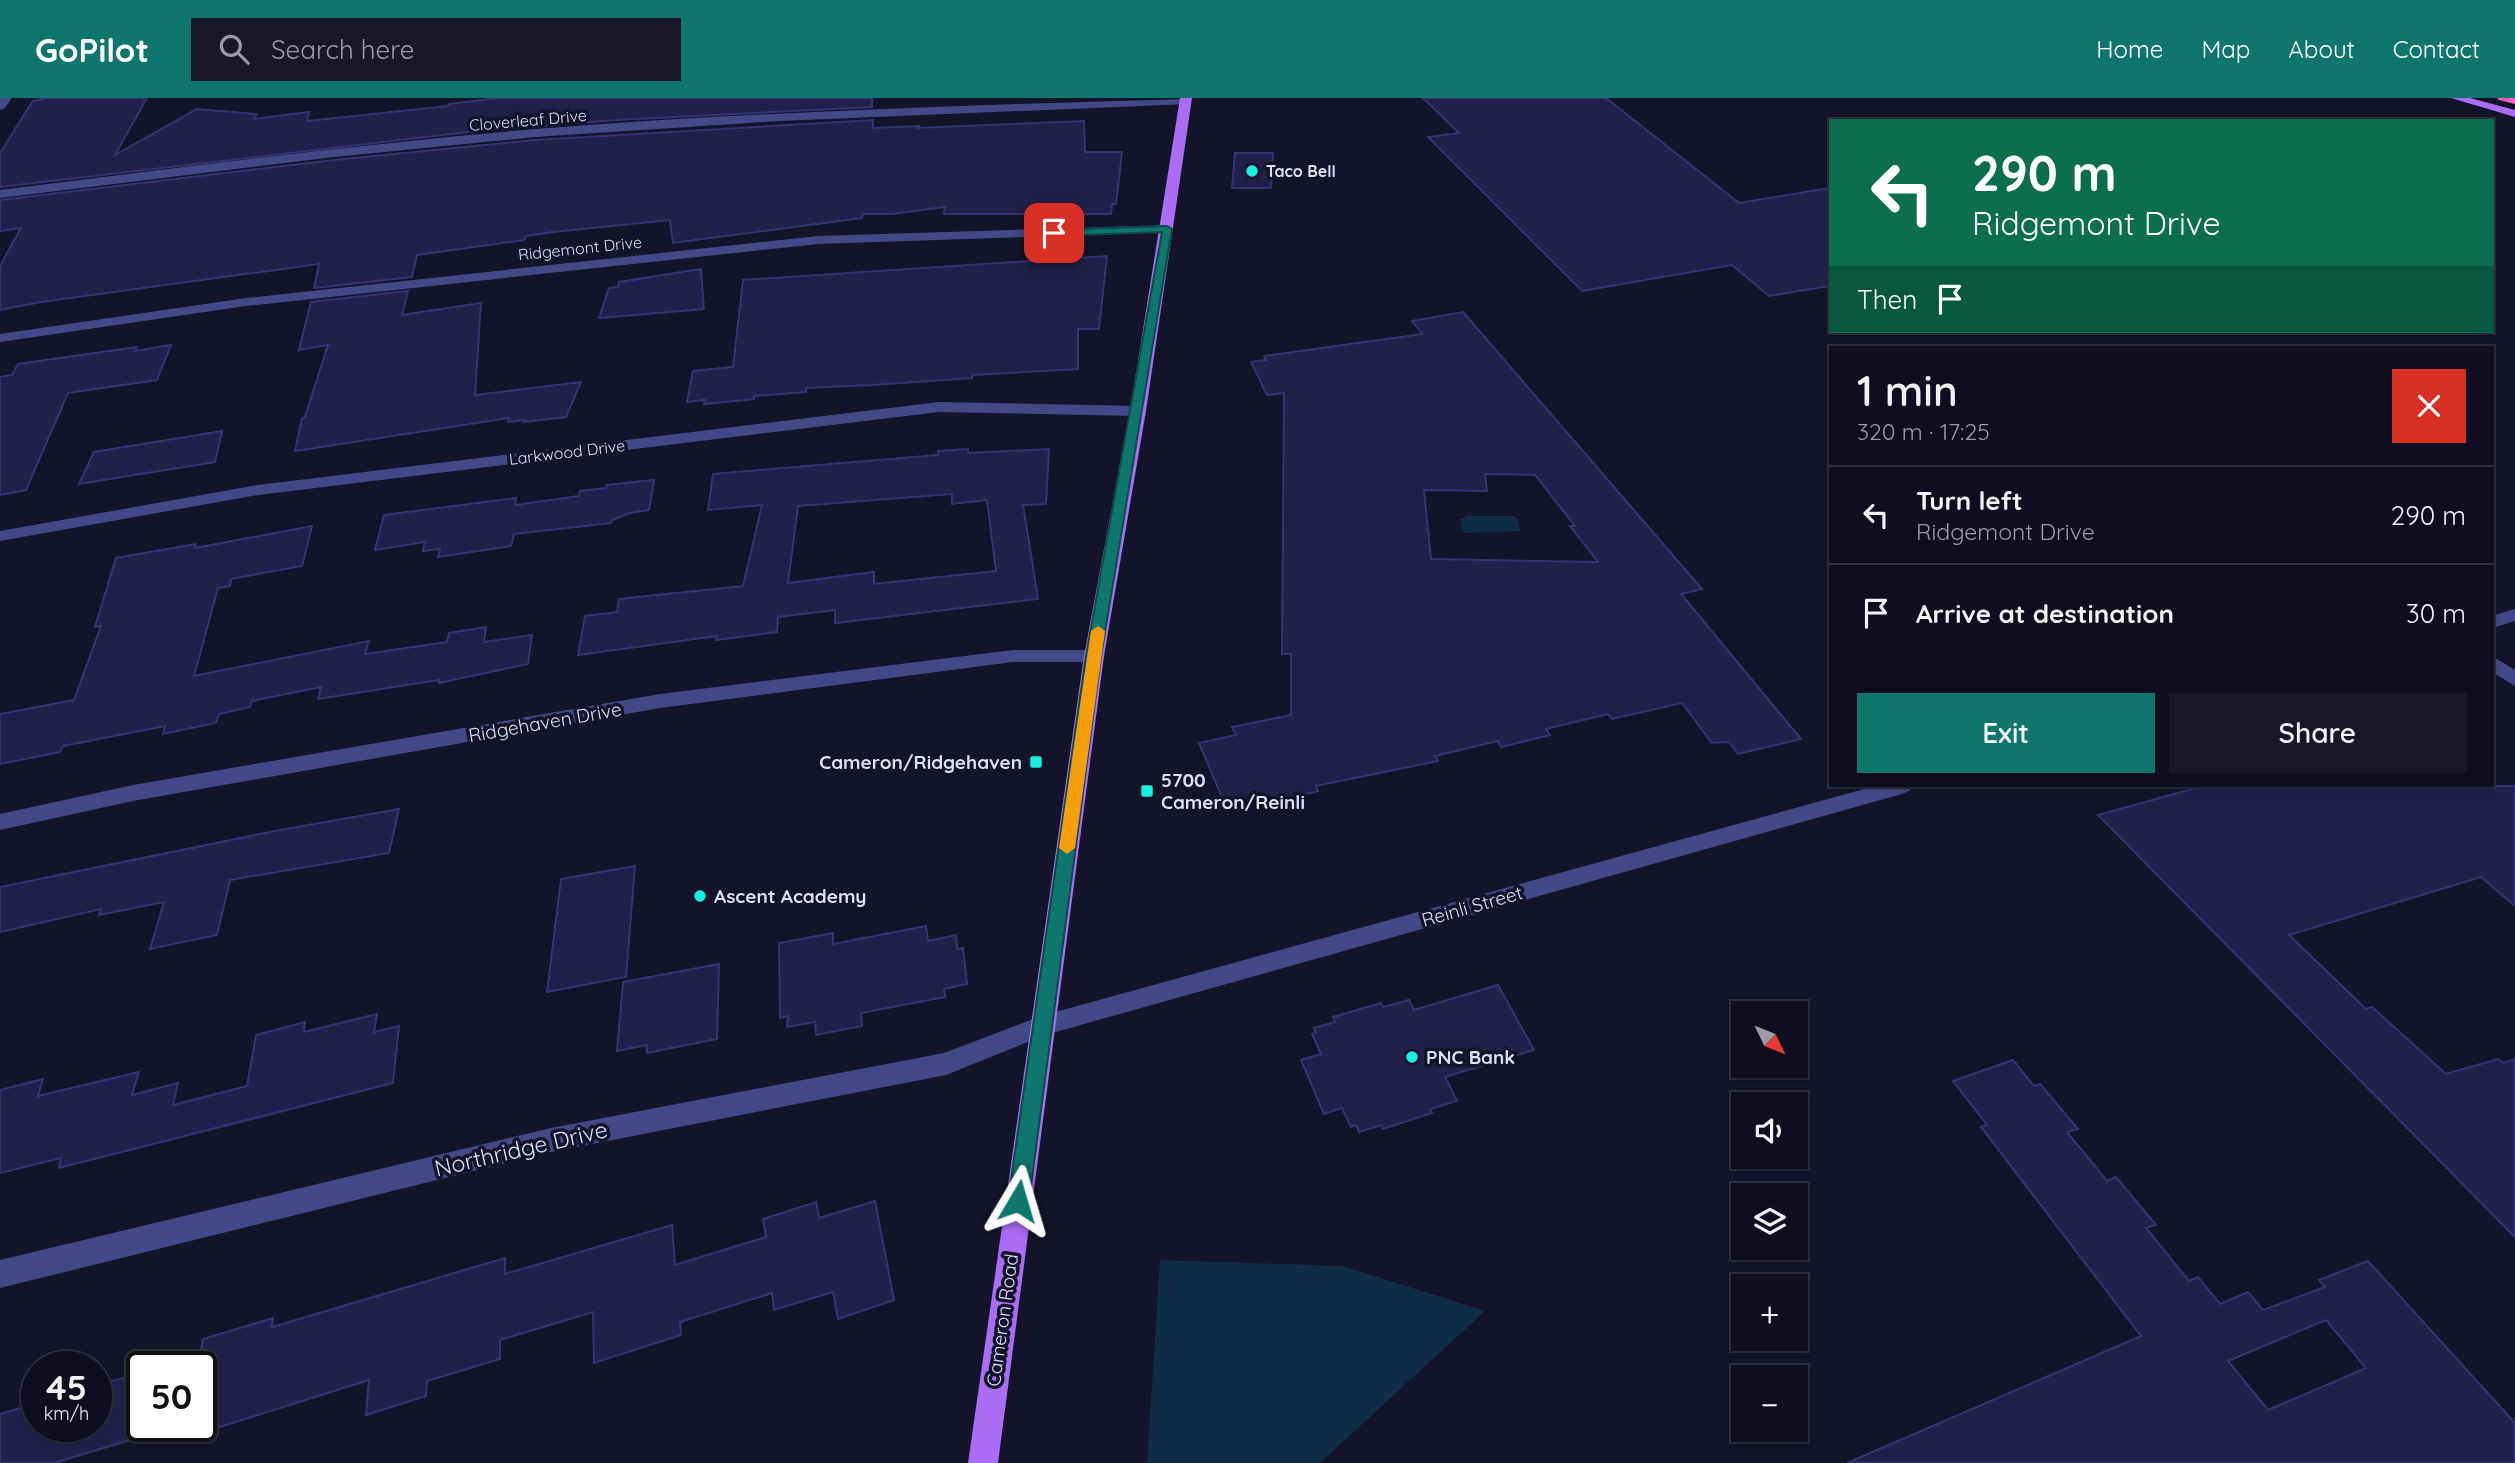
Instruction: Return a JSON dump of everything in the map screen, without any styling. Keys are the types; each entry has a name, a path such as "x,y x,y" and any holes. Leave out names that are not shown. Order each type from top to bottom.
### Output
{"highway":[{"path":"2503,98 2515,101"}],"main road":[{"path":"2457,98 2515,114"},
{"name":"Cameron Road","path":"983,1463 1094,656 1138,411 1186,100"}],"street":[{"path":"0,107 6,98"},
{"name":"Cloverleaf Drive","path":"0,194 534,133 891,111 1186,100"},
{"name":"Ridgemont Drive","path":"0,338 246,302 818,240 1167,229"},
{"name":"Larkwood Drive","path":"0,536 258,489 939,407 1138,411"},
{"path":"2494,621 2515,615"},
{"name":"Ridgehaven Drive","path":"0,822 133,793 660,701 1013,656 1094,656"},
{"path":"2494,664 2515,679"},
{"name":"Reinli Street","path":"1041,1026 1898,787"},
{"name":"Northridge Drive","path":"0,1274 551,1140 946,1064 1041,1026"}],"water":[{"path":"1465,516 1514,516 1518,519 1520,531 1467,533 1462,531 1460,519 1465,519"},
{"path":"1160,1260 1343,1266 1485,1311 1320,1463 1147,1463"}],"building":[{"path":"47,98 147,98 115,155 197,109 257,114 254,119 309,112 307,121 498,98 872,98 872,107 616,120 468,132 0,187 0,153 33,101"},
{"path":"1423,98 1606,98 1739,203 1829,188 1829,286 1769,296 1732,265 1582,291 1428,137 1459,133"},
{"path":"873,120 873,128 1084,121 1085,152 1122,152 1116,204 1112,204 1111,214 944,214 945,207 892,214 863,214 862,218 673,243 670,220 553,232 526,236 524,240 417,255 412,277 314,288 319,264 0,310 0,266 21,228 0,231 0,200 334,160 535,140"},
{"name":"Taco Bell","path":"1235,153 1273,153 1271,188 1232,188"},
{"path":"1107,256 1099,329 1078,329 1078,369 806,388 806,392 754,396 754,399 704,404 705,400 687,402 693,371 733,367 743,280"},
{"path":"701,269 704,309 599,318 609,288 618,287 619,282"},
{"path":"408,291 402,315 481,303 475,395 581,382 566,417 524,422 525,420 508,422 509,418 295,451 302,418 305,417 328,345 299,350 311,302"},
{"path":"1463,312 1702,589 1681,594 1801,739 1738,754 1729,742 1712,743 1682,703 1612,719 1608,714 1546,729 1550,735 1501,747 1498,741 1435,756 1438,761 1316,786 1318,791 1266,804 1264,798 1226,807 1199,743 1236,735 1232,727 1291,715 1291,654 1282,654 1284,393 1267,395 1251,362 1266,360 1264,356 1422,334 1412,321","holes":["1485,474 1535,475 1575,526 1570,526 1598,562 1431,559 1424,490 1487,491"]},
{"path":"171,345 157,380 68,393 26,490 0,495 0,377 12,375 18,364 137,347 135,351"},
{"path":"222,431 215,462 79,484 94,452"},
{"path":"968,449 968,453 1049,449 1046,504 1023,505 1038,599 835,623 835,610 778,617 777,632 716,640 717,636 578,655 585,616 617,612 619,599 743,586 762,505 708,510 713,474 938,455 938,451","holes":["952,494 952,504 987,500 996,571 874,584 874,572 788,583 798,506"]},
{"path":"654,480 649,510 630,513 612,520 611,523 514,534 511,546 438,557 440,549 423,551 425,542 375,550 384,515 516,498 515,505 579,496 580,491 606,488 607,485"},
{"path":"312,526 302,566 231,579 230,586 218,588 194,676 369,641 365,654 447,642 449,633 486,627 484,642 532,635 528,664 439,683 439,680 318,699 321,687 252,701 250,707 219,714 216,723 163,734 165,726 63,746 60,752 0,764 0,714 74,700 101,626 95,627 116,558 196,544 195,548"},
{"path":"2515,786 2515,906 2481,877 2289,935 2366,1009 2372,1007 2446,1074 2498,1059 2503,1063 2515,1059 2515,1237 2098,815 2199,787"},
{"path":"399,809 389,853 230,880 217,935 150,949 164,902 99,915 101,909 0,932 0,887 280,830"},
{"path":"635,866 626,977 547,992 561,879"},
{"path":"926,926 928,941 956,935 957,949 963,948 967,984 944,989 945,997 861,1013 862,1026 816,1035 815,1022 787,1027 788,1016 780,1018 779,943 833,933 833,944"},
{"path":"719,964 717,1039 647,1053 647,1045 617,1051 623,982"},
{"name":"PNC Bank","path":"1498,985 1534,1050 1445,1077 1457,1101 1430,1109 1432,1113 1383,1129 1382,1125 1359,1132 1356,1125 1351,1127 1342,1108 1324,1114 1301,1060 1321,1054 1312,1034 1316,1032 1314,1028 1335,1022 1333,1017 1381,1003 1383,1007 1409,1000 1414,1010"},
{"path":"377,1014 374,1032 399,1026 393,1083 59,1168 61,1158 0,1173 0,1090 43,1079 38,1096 139,1072 132,1095 178,1083 173,1105 247,1086 256,1035 305,1022 304,1032"},
{"path":"2013,1060 2034,1086 2040,1084 2078,1129 2067,1132 2107,1181 2116,1177 2156,1225 2146,1228 2189,1281 2198,1277 2220,1304 2248,1292 2263,1310 2325,1287 2319,1280 2368,1261 2515,1423 2515,1463 1847,1463 2141,1336 1981,1127 1987,1125 1953,1081","holes":["2326,1320 2366,1368 2268,1410 2228,1361"]},
{"path":"875,1201 894,1300 838,1319 833,1292 774,1310 772,1293 680,1322 681,1335 594,1363 593,1312 500,1340 500,1359 427,1381 426,1396 366,1415 369,1380 217,1428 217,1351 201,1351 203,1339 273,1318 272,1327 505,1258 505,1274 672,1225 675,1265 766,1237 763,1219 816,1202 819,1218"},
{"path":"126,1377 126,1441 54,1463 0,1463 0,1414 21,1408 21,1442 112,1442 112,1381"}],"slow traffic":[{"path":"1067,848 1098,631"}],"place":[{"name":"Taco Bell","path":"1252,171"},
{"name":"Cameron/Ridgehaven","path":"1036,762"},
{"name":"5700 Cameron/Reinli","path":"1147,791"},
{"name":"Ascent Academy","path":"700,896"},
{"name":"PNC Bank","path":"1412,1057"}],"route":[{"path":"1018,1201 1094,656 1167,229 1054,233"}]}
